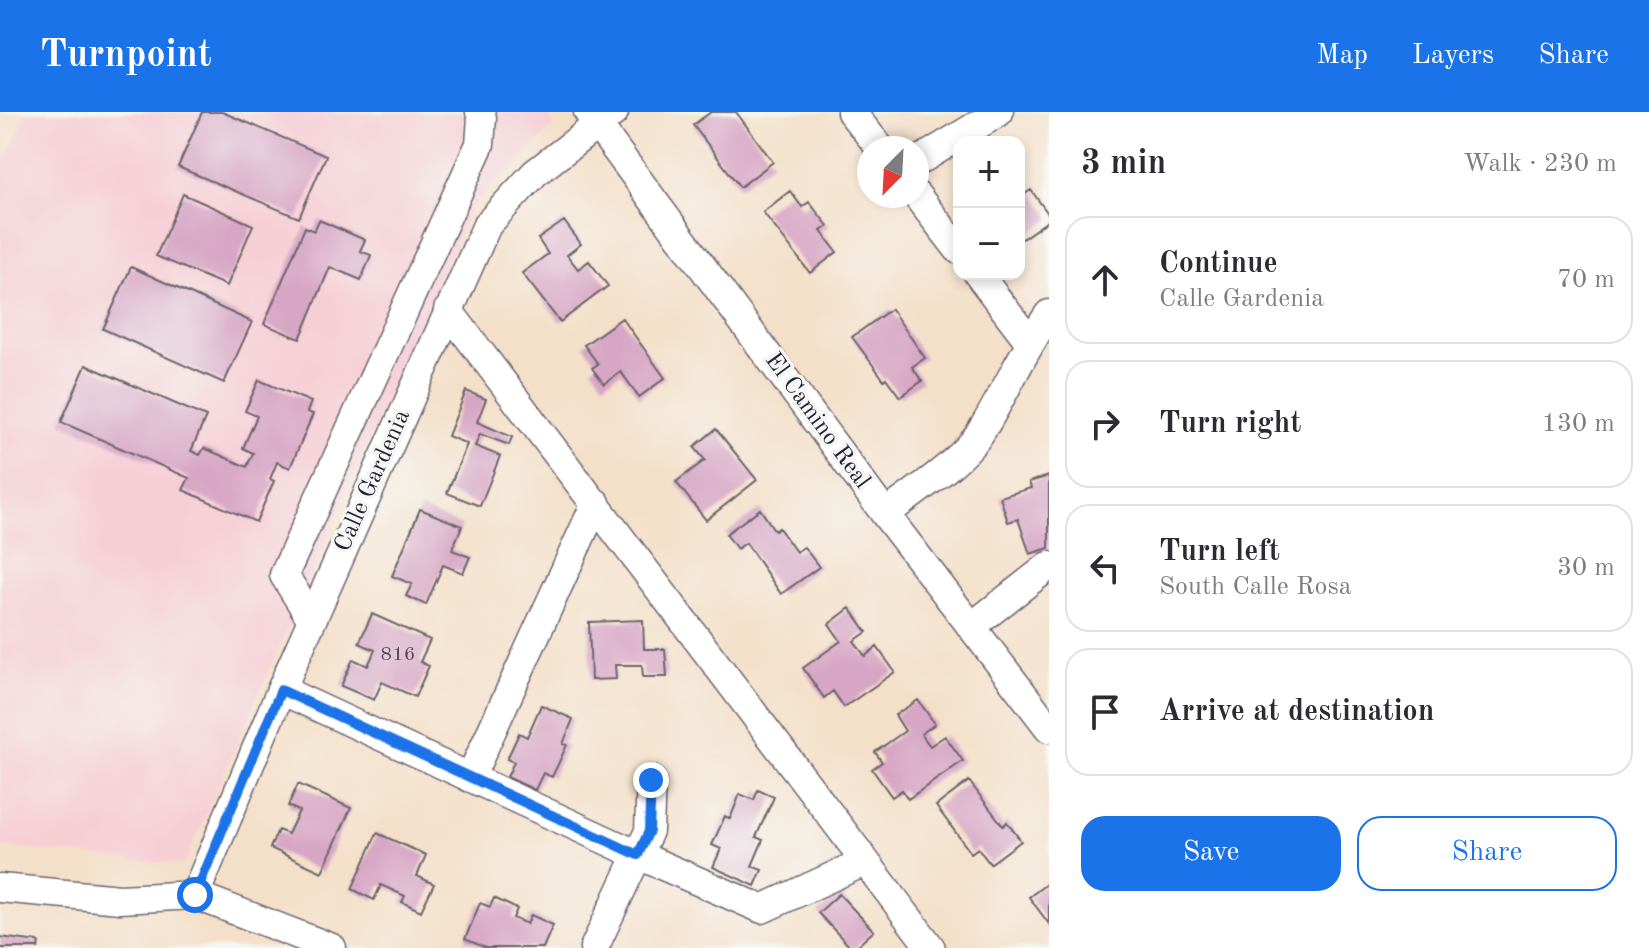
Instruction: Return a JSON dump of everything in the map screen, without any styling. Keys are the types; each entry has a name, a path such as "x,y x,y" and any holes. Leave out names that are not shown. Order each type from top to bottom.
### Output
{"street":[{"path":"312,620 284,575 480,144 480,112"},
{"path":"851,112 870,136"},
{"path":"929,155 999,112"},
{"name":"Calle Gardenia","path":"195,895 281,690 487,225 535,173 600,116"},
{"name":"El Camino Real","path":"600,116 885,514 1049,727"},
{"path":"926,208 953,242"},
{"path":"983,280 1029,341"},
{"path":"448,310 931,948"},
{"path":"885,514 935,477 979,436 1029,341 1049,314"},
{"path":"470,778 596,503"},
{"path":"971,627 1049,566"},
{"path":"281,690 762,909 864,862"},
{"path":"594,948 649,831 651,780"},
{"path":"0,888 120,899 195,895 332,948"}],"shaded area":[{"path":"27,112 546,112 554,126 472,206 184,865 0,847 0,173"}],"building":[{"path":"202,112 222,112 326,156 299,218 178,167"},
{"path":"711,112 736,112 773,162 740,187 693,125"},
{"path":"1031,190 1049,215 1049,220 1025,237 1025,208 1025,194"},
{"path":"790,191 802,207 809,202 828,226 821,231 837,252 810,273 763,212"},
{"path":"183,194 253,225 227,286 156,256"},
{"path":"319,220 365,240 360,251 371,255 361,280 330,267 300,339 264,324 305,227 314,231"},
{"path":"564,221 581,244 567,255 578,269 589,261 608,286 560,322 522,273 548,254 538,239"},
{"path":"131,267 252,322 224,383 103,329"},
{"path":"891,309 925,358 912,367 922,381 900,397 852,337"},
{"path":"622,318 665,378 639,397 621,372 604,384 592,368 598,364 584,345"},
{"path":"86,365 206,417 191,451 200,455 204,448 247,467 253,453 243,448 257,416 245,411 259,380 311,402 307,412 313,414 290,468 277,462 270,479 274,481 256,522 183,490 189,478 61,422"},
{"path":"466,391 486,399 477,422 512,437 509,445 480,434 475,446 500,456 480,506 447,493 467,444 448,436"},
{"path":"716,429 757,480 706,520 676,482 705,460 694,447"},
{"path":"1049,476 1049,548 1030,554 1018,519 1008,522 1000,497 1031,488 1029,482"},
{"path":"420,509 462,526 452,550 470,557 463,573 443,565 426,605 406,596 412,584 392,576"},
{"path":"760,509 775,531 779,528 796,552 804,547 819,567 781,594 746,543 737,549 726,534"},
{"path":"850,608 867,632 854,641 865,656 877,647 895,672 844,707 833,691 824,698 803,668 841,641 829,624"},
{"path":"372,614 430,640 420,662 429,666 415,697 382,682 374,700 341,686 353,659 368,666 375,650 359,643"},
{"path":"643,620 644,649 665,649 667,677 643,677 642,665 615,665 616,679 591,680 589,622"},
{"path":"918,700 935,724 921,734 930,746 945,736 963,761 908,799 902,790 892,797 872,769 882,762 875,752 905,731 895,715"},
{"path":"541,705 573,719 563,744 567,745 552,777 543,773 535,790 507,777 514,762 507,759 519,733 527,737"},
{"path":"969,781 1003,826 1007,822 1021,841 990,864 978,848 971,853 936,806"},
{"path":"298,784 351,808 322,872 270,848 278,830 288,834 299,811 288,806"},
{"path":"758,790 774,797 756,837 763,840 752,866 762,870 755,886 713,867 721,849 712,845 725,816 730,819 740,794 754,800"},
{"path":"377,833 426,855 417,876 434,884 421,911 402,902 405,896 381,885 374,900 352,889"},
{"path":"1049,882 1049,924 1029,897"},
{"path":"839,894 874,931 855,948 851,948 818,913"},
{"path":"494,898 517,909 513,918 527,924 531,915 553,925 543,948 486,948 465,939 480,903 490,907"},
{"path":"0,937 39,942 38,948 0,948"}],"route":[{"path":"195,895 281,690 638,855 649,831 651,780"}]}
